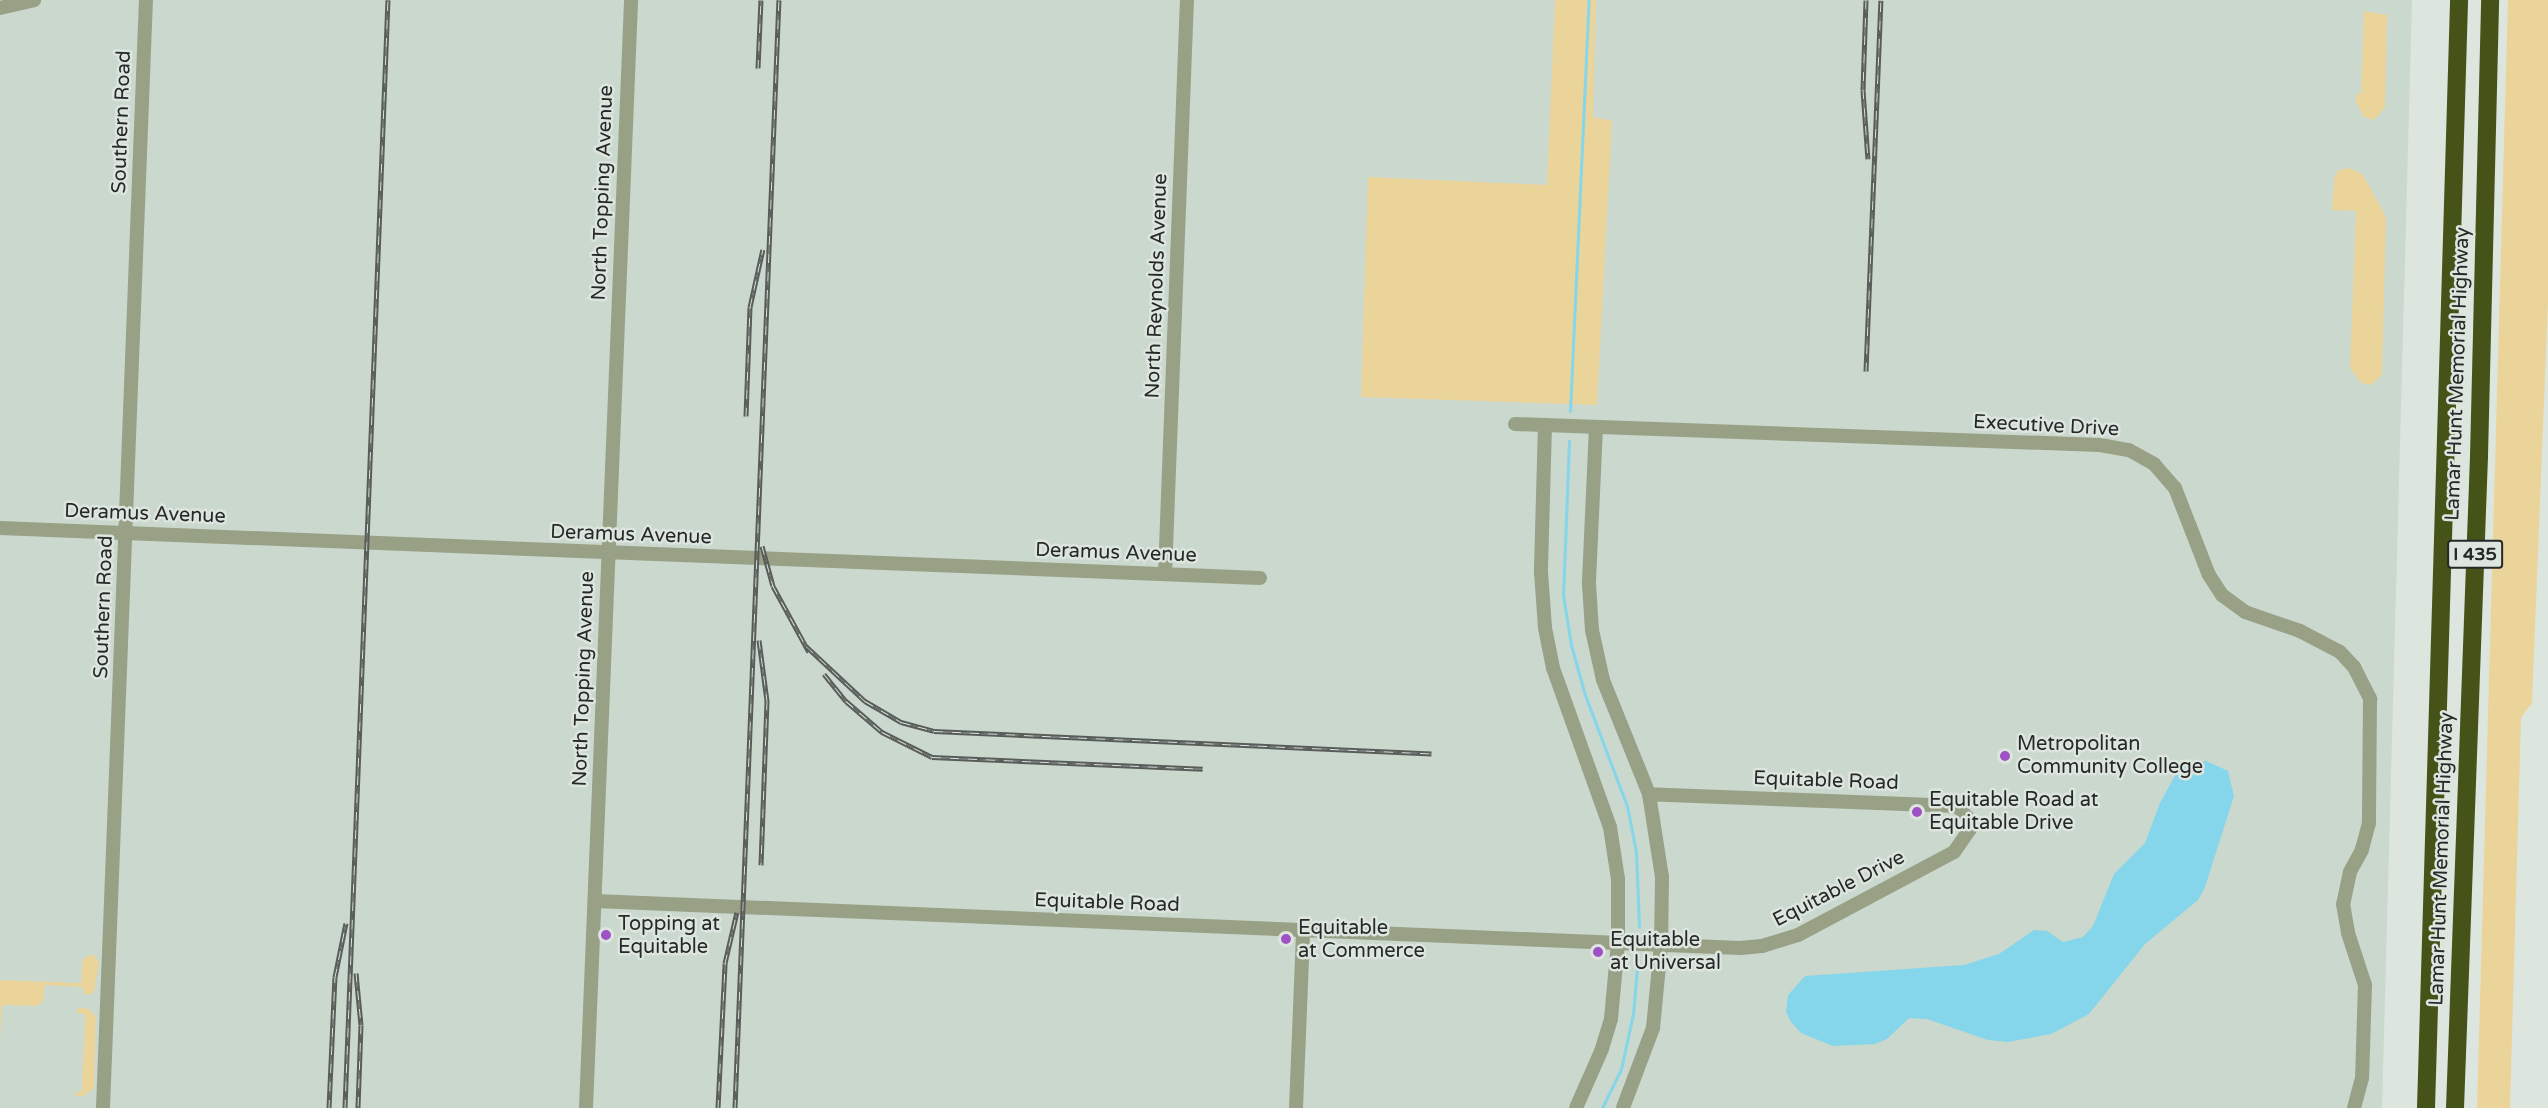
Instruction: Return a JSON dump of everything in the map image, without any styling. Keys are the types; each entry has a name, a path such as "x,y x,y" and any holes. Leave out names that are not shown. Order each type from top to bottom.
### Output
{"highway":[{"name":"Lamar Hunt Memorial Highway","path":"2426,1108 2458,0"},
{"name":"Lamar Hunt Memorial Highway","path":"2455,1108 2479,456 2490,0"}],"street":[{"path":"0,8 34,0"},
{"name":"Southern Road","path":"103,1108 146,0"},
{"name":"North Topping Avenue","path":"586,1108 631,0"},
{"name":"North Reynolds Avenue","path":"1165,574 1187,0"},
{"name":"Executive Drive","path":"1515,424 2100,445 2128,450 2154,464 2175,488 2209,574 2222,594 2245,612 2325,643 2340,652 2364,682 2372,717 2369,823 2362,850 2350,872 2343,904 2348,933 2366,985 2362,1078 2354,1108"},
{"path":"1545,425 1541,572 1545,628 1553,668 1610,827 1618,879 1618,943 1611,1019 1602,1049 1576,1108"},
{"path":"1596,427 1589,584 1592,630 1603,680 1649,794 1661,861 1661,945 1653,1028 1623,1108"},
{"name":"Deramus Avenue","path":"0,528 1260,578"},
{"name":"Equitable Road","path":"1649,794 1958,806 1969,819 1970,829 1961,844"},
{"name":"Equitable Drive","path":"1618,943 1740,948 1781,941 1954,852 1961,844"},
{"name":"Equitable Road","path":"595,902 1618,943"},
{"path":"1296,1108 1303,931"}],"shaded area":[{"path":"0,0 2412,0 2382,1108 0,1108"},
{"path":"1555,0 1596,0 1593,117 1612,121 1597,405 1361,397 1368,177 1547,185"},
{"path":"2508,0 2548,0 2548,302 2532,703 2521,718 2510,1108 2477,1108"},
{"path":"2364,11 2387,15 2385,107 2374,120 2364,117 2356,102 2356,94 2361,94"},
{"path":"2350,168 2363,175 2386,217 2382,375 2371,385 2361,383 2350,368 2356,211 2332,210 2334,178 2339,170"},
{"path":"92,954 99,961 94,993 84,995 83,987 45,985 43,1001 37,1006 2,1005 0,1042 0,980 81,983 83,959"},
{"path":"78,1008 89,1009 96,1017 94,1088 82,1097 73,1094 82,1091 85,1014 77,1013"}],"water":[{"path":"2206,761 2228,771 2234,796 2205,887 2198,900 2145,944 2089,1014 2051,1034 2008,1042 1988,1040 1927,1019 1909,1018 1887,1039 1875,1044 1833,1046 1801,1033 1791,1022 1786,1012 1788,995 1805,976 1964,965 1999,954 2034,930 2047,931 2063,942 2083,937 2093,926 2114,874 2145,843 2160,803 2177,772 2186,764"}],"waterway":[{"path":"1570,411 1589,0"},
{"path":"1569,441 1563,595 1571,645 1585,695 1627,806 1636,852 1639,927"},
{"path":"1602,1108 1621,1069 1633,1014 1638,957"}],"railway":[{"path":"345,1108 388,0"},
{"path":"758,68 761,0"},
{"path":"735,1108 779,0"},
{"path":"1866,0 1863,90 1868,159"},
{"path":"1866,371 1881,0"},
{"path":"746,416 750,307 763,249"},
{"path":"762,546 773,586 809,652"},
{"path":"759,640 767,701 761,865"},
{"path":"806,646 865,701 901,722 934,731 1431,754"},
{"path":"824,674 846,701 882,732 932,757 1203,769"},
{"path":"718,1108 725,963 737,912"},
{"path":"329,1108 335,977 346,923"},
{"path":"356,973 361,1025 358,1108"}],"place":[{"name":"Metropolitan Community College","path":"2005,756"},
{"name":"Equitable Road at Equitable Drive","path":"1917,812"},
{"name":"Topping at Equitable","path":"606,935"},
{"name":"Equitable at Commerce","path":"1286,939"},
{"name":"Equitable at Universal","path":"1598,952"}]}
